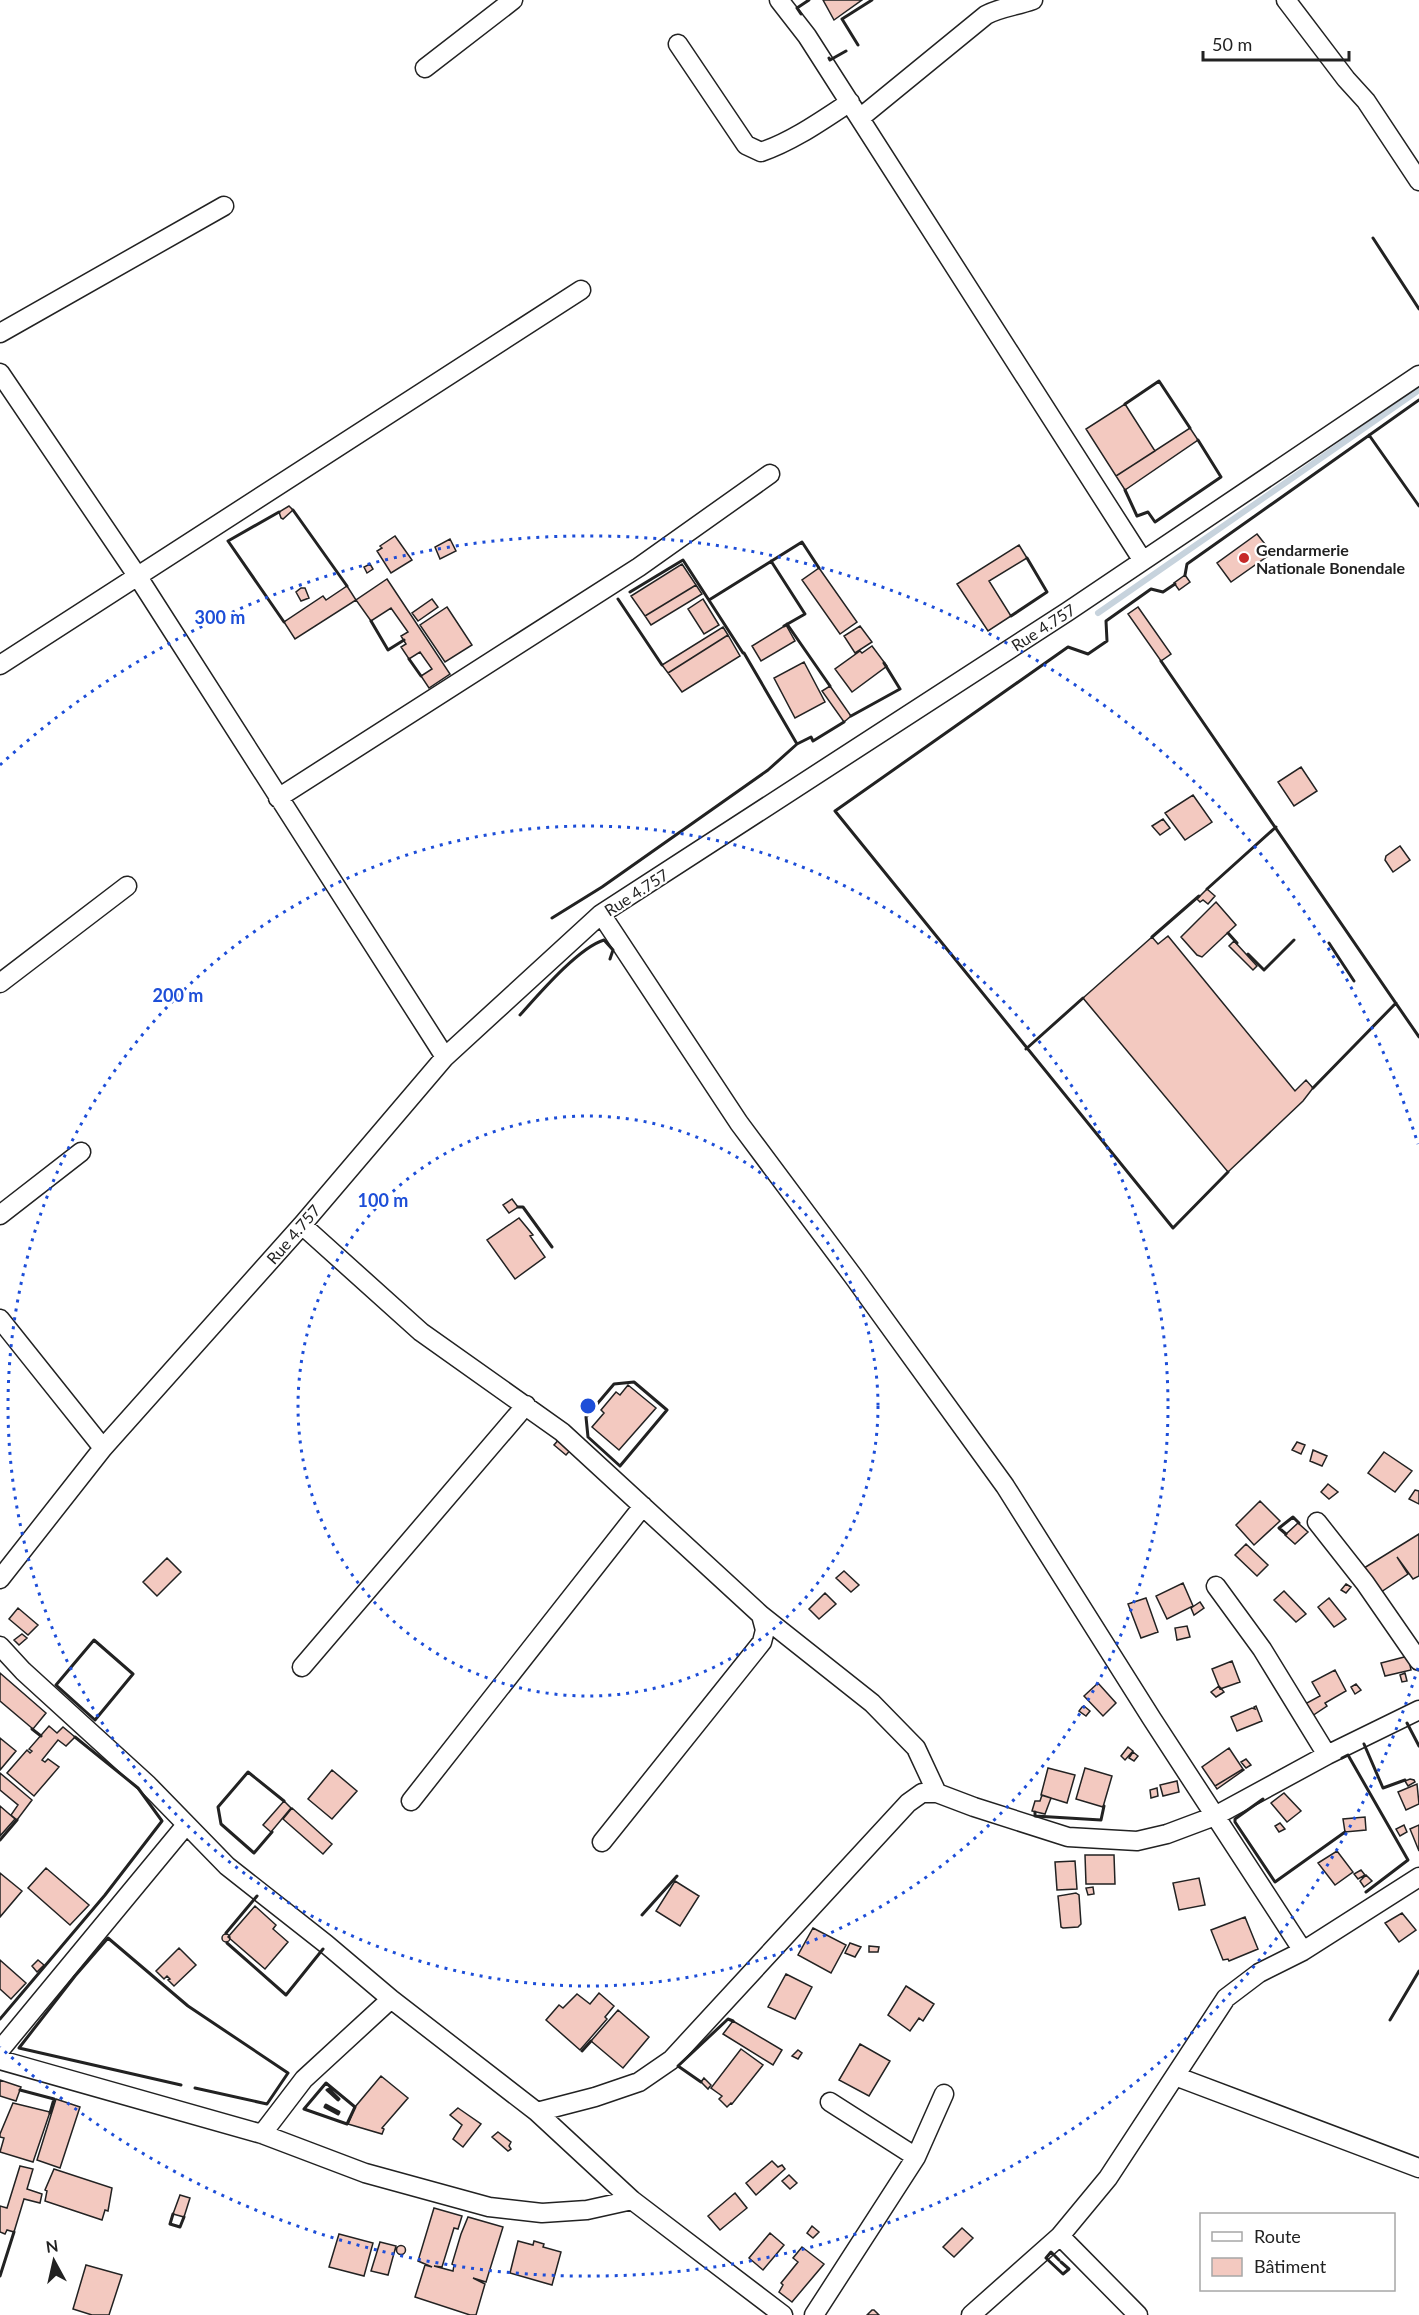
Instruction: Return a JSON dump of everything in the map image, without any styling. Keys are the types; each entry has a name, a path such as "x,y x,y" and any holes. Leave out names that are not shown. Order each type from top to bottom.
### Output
{"street":[{"path":"425,68 513,0"},
{"path":"779,0 807,36 850,102 1143,561"},
{"path":"860,118 986,15 996,4 1021,4 1033,0"},
{"path":"1286,0 1346,79 1366,101 1419,181"},
{"path":"678,44 746,145 760,152 801,133 850,102"},
{"path":"0,333 224,206"},
{"path":"0,665 581,290"},
{"path":"0,374 138,577 445,1057"},
{"name":"Rue 4.757","path":"0,1579 103,1448 302,1225 445,1057 601,914 1143,561 1419,375"},
{"path":"278,798 639,567 770,474"},
{"path":"0,983 127,886"},
{"path":"601,914 739,1124 853,1276 1005,1486 1303,1951"},
{"path":"0,1215 81,1152"},
{"path":"302,1225 421,1332 562,1432 761,1615 872,1703 916,1748 937,1793"},
{"path":"0,1319 103,1448"},
{"path":"302,1667 526,1405"},
{"path":"411,1801 643,1506"},
{"path":"1317,1522 1365,1584 1419,1661"},
{"path":"1216,1586 1262,1649 1327,1755"},
{"path":"602,1842 762,1642 765,1630 761,1615"},
{"path":"0,1646 23,1671 148,1785 227,1866 537,2112 632,2200 775,2312"},
{"path":"537,2112 595,2097 639,2082 671,2060 908,1803 922,1793 937,1793 1068,1837 1137,1841 1167,1834 1215,1816 1327,1755 1419,1710"},
{"path":"0,2050 186,1825"},
{"path":"971,2315 1060,2236 1108,2178 1226,1998 1259,1973 1303,1951 1419,1877"},
{"path":"262,2134 304,2079 392,1999"},
{"path":"0,2060 262,2134 365,2173 489,2207 542,2212 587,2210 632,2200"},
{"path":"1175,2076 1419,2168"},
{"path":"813,2315 916,2157 944,2094"},
{"path":"830,2102 916,2157"},
{"path":"1060,2236 1138,2315"}],"building":[{"path":"823,0 862,0 834,20"},
{"path":"1125,404 1155,451 1116,476 1086,429"},
{"path":"1190,428 1198,440 1125,490 1116,476"},
{"path":"289,506 293,510 283,519 281,518 279,512"},
{"name":"Gendarmerie Nationale Bonendale","path":"1257,534 1272,553 1231,582 1217,563"},
{"path":"395,536 412,560 391,573 377,551 382,548 380,546"},
{"path":"450,539 456,551 440,559 435,547"},
{"path":"1019,545 1027,558 989,581 1011,616 988,631 957,584"},
{"path":"370,564 373,569 367,573 364,567"},
{"path":"682,564 696,585 645,616 631,596"},
{"path":"819,568 857,622 840,634 802,580"},
{"path":"1185,575 1190,582 1179,590 1174,583"},
{"path":"387,579 450,674 429,688 421,676 432,669 420,652 409,659 401,647 406,644 401,636 408,632 391,608 371,621 356,600"},
{"path":"696,585 702,594 651,625 645,616"},
{"path":"347,586 356,600 295,639 284,622 323,596 326,600"},
{"path":"305,588 309,598 301,601 296,592"},
{"path":"432,599 438,607 418,621 412,613"},
{"path":"703,599 719,625 704,634 688,609"},
{"path":"447,607 472,645 445,662 420,625"},
{"path":"1138,607 1171,654 1161,661 1128,614"},
{"path":"786,625 795,641 761,661 752,646"},
{"path":"860,626 872,642 855,653 844,636"},
{"path":"723,627 728,635 668,673 662,665"},
{"path":"728,635 740,656 682,692 668,673"},
{"path":"872,646 887,666 852,692 835,669 860,651 862,653"},
{"path":"804,662 825,702 795,718 774,678"},
{"path":"830,686 851,716 844,722 822,691"},
{"path":"1301,767 1317,791 1294,806 1278,782"},
{"path":"1193,795 1212,822 1185,840 1165,813"},
{"path":"1163,819 1170,828 1160,835 1152,826"},
{"path":"1400,846 1410,860 1393,872 1385,860 1386,856"},
{"path":"1207,889 1215,896 1208,904 1197,899"},
{"path":"1216,902 1236,925 1202,957 1197,955 1181,937"},
{"path":"1168,936 1295,1091 1306,1080 1313,1088 1303,1101 1228,1172 1083,998 1152,937 1158,944"},
{"path":"1234,941 1257,966 1253,970 1229,946"},
{"path":"512,1199 518,1207 509,1213 503,1205"},
{"path":"519,1218 533,1235 530,1236 545,1257 515,1279 487,1240"},
{"path":"628,1385 656,1408 619,1450 592,1427 604,1413 601,1410 616,1392 620,1395"},
{"path":"561,1437 574,1446 566,1455 554,1445"},
{"path":"1297,1442 1305,1445 1301,1454 1292,1450"},
{"path":"1313,1450 1327,1456 1322,1466 1310,1461"},
{"path":"1384,1452 1412,1471 1395,1492 1368,1473"},
{"path":"1328,1484 1338,1492 1329,1499 1321,1492"},
{"path":"1415,1490 1419,1491 1419,1504 1409,1499"},
{"path":"1260,1501 1280,1521 1254,1545 1236,1525"},
{"path":"1298,1523 1308,1532 1295,1544 1285,1535"},
{"path":"1419,1534 1419,1576 1413,1579 1397,1557 1408,1574 1381,1592 1364,1568"},
{"path":"1246,1544 1268,1565 1257,1576 1235,1555"},
{"path":"167,1558 181,1572 157,1596 143,1582"},
{"path":"844,1571 859,1585 851,1592 836,1578"},
{"path":"1183,1583 1193,1606 1167,1619 1156,1596"},
{"path":"1346,1584 1351,1587 1346,1593 1341,1590"},
{"path":"1284,1591 1306,1614 1296,1622 1274,1600"},
{"path":"825,1593 836,1604 819,1619 809,1609"},
{"path":"1146,1598 1158,1632 1141,1638 1128,1604"},
{"path":"1329,1598 1346,1619 1334,1627 1318,1607"},
{"path":"1200,1602 1204,1608 1194,1615 1191,1608"},
{"path":"18,1608 38,1625 28,1635 9,1619"},
{"path":"1187,1626 1190,1637 1177,1640 1175,1628"},
{"path":"22,1634 27,1638 19,1645 14,1640"},
{"path":"1412,1655 1414,1664 1410,1665 1411,1670 1385,1676 1381,1663"},
{"path":"1232,1661 1240,1682 1220,1689 1212,1669"},
{"path":"1335,1670 1346,1691 1325,1703 1327,1706 1312,1716 1305,1704 1320,1696 1312,1682"},
{"path":"0,1673 46,1713 33,1729 0,1701"},
{"path":"1405,1673 1407,1681 1402,1682 1400,1675"},
{"path":"1098,1683 1116,1703 1103,1716 1084,1696"},
{"path":"1356,1684 1361,1690 1355,1694 1351,1687"},
{"path":"1219,1686 1224,1692 1216,1697 1211,1692"},
{"path":"1084,1706 1090,1711 1086,1716 1079,1711"},
{"path":"1256,1706 1262,1721 1237,1731 1231,1717 1252,1708 1255,1709"},
{"path":"49,1726 57,1733 63,1727 75,1737 66,1746 58,1740 42,1760 45,1762 48,1759 59,1767 34,1796 7,1773 27,1750 30,1753 32,1751 29,1749"},
{"path":"0,1738 16,1751 0,1770"},
{"path":"1128,1747 1133,1751 1125,1760 1121,1756"},
{"path":"1229,1748 1243,1769 1215,1786 1202,1767"},
{"path":"1133,1752 1138,1756 1134,1761 1129,1758"},
{"path":"1246,1759 1251,1765 1246,1768 1241,1762"},
{"path":"1048,1768 1075,1775 1067,1803 1041,1795"},
{"path":"1085,1768 1112,1776 1103,1807 1076,1799"},
{"path":"332,1770 357,1791 332,1819 308,1799"},
{"path":"1244,1770 1217,1789 1215,1786"},
{"path":"0,1773 32,1800 17,1820 11,1815 18,1805 0,1790"},
{"path":"1410,1779 1415,1782 1408,1786 1405,1781"},
{"path":"1177,1781 1179,1792 1163,1796 1160,1785"},
{"path":"1417,1784 1419,1804 1406,1810 1398,1792"},
{"path":"1157,1788 1158,1796 1151,1798 1150,1790"},
{"path":"1284,1793 1301,1811 1287,1822 1271,1803"},
{"path":"1042,1795 1051,1798 1045,1814 1032,1811 1035,1801 1040,1801"},
{"path":"284,1801 291,1808 271,1832 263,1825"},
{"path":"0,1806 15,1819 0,1836"},
{"path":"292,1808 332,1844 323,1854 283,1819"},
{"path":"1365,1817 1366,1830 1345,1832 1343,1819"},
{"path":"1280,1823 1285,1829 1279,1832 1275,1826"},
{"path":"1404,1825 1407,1832 1400,1836 1396,1829"},
{"path":"1419,1825 1419,1851 1410,1829"},
{"path":"1337,1851 1353,1872 1335,1885 1318,1863"},
{"path":"1085,1855 1114,1855 1115,1884 1086,1884"},
{"path":"1075,1861 1077,1889 1057,1890 1055,1862"},
{"path":"46,1868 89,1905 70,1925 28,1888"},
{"path":"1361,1870 1365,1875 1358,1879 1354,1874"},
{"path":"0,1873 22,1891 0,1917"},
{"path":"1366,1875 1372,1881 1364,1887 1360,1881"},
{"path":"1199,1878 1205,1905 1179,1910 1173,1883"},
{"path":"675,1881 699,1896 680,1926 656,1911"},
{"path":"1093,1887 1094,1894 1088,1895 1086,1888"},
{"path":"1076,1893 1079,1895 1081,1924 1078,1927 1063,1928 1061,1927 1058,1896"},
{"path":"255,1906 276,1925 273,1929 288,1942 265,1969 228,1937"},
{"path":"1402,1913 1416,1930 1399,1942 1385,1923"},
{"path":"1245,1917 1258,1949 1229,1961 1228,1959 1223,1960 1211,1930"},
{"path":"813,1928 846,1945 831,1973 798,1955"},
{"path":"226,1934 230,1938 226,1942 222,1938"},
{"path":"850,1943 861,1947 855,1957 845,1953"},
{"path":"869,1946 879,1947 878,1952 869,1952"},
{"path":"179,1948 196,1965 174,1986 167,1976 164,1979 156,1971"},
{"path":"0,1960 26,1983 11,1999 0,1989"},
{"path":"38,1960 44,1965 37,1972 32,1966"},
{"path":"786,1974 812,1987 795,2019 768,2007"},
{"path":"906,1986 934,2004 923,2021 919,2018 910,2031 888,2015"},
{"path":"599,1993 614,2006 605,2017 607,2019 580,2050 546,2020 559,2005 563,2008 577,1994 590,2004"},
{"path":"618,2010 649,2037 623,2068 591,2041"},
{"path":"733,2021 782,2050 773,2065 723,2034"},
{"path":"860,2044 890,2061 869,2096 839,2080"},
{"path":"741,2049 763,2065 732,2104 727,2107 719,2099 722,2096 711,2088"},
{"path":"798,2050 802,2053 798,2059 792,2056"},
{"path":"381,2076 408,2098 382,2128 384,2129 382,2134 348,2124 355,2107"},
{"path":"704,2078 711,2085 708,2089 701,2082"},
{"path":"0,2080 21,2087 16,2101 0,2096"},
{"path":"56,2099 80,2107 60,2168 37,2160"},
{"path":"13,2103 50,2112 33,2162 0,2152 4,2138 0,2137 0,2134"},
{"path":"458,2108 481,2124 463,2147 453,2139 462,2125 450,2115"},
{"path":"498,2132 511,2142 509,2146 511,2149 508,2151 492,2137"},
{"path":"772,2161 778,2167 782,2165 785,2169 756,2195 746,2183"},
{"path":"20,2166 33,2169 27,2189 42,2194 40,2203 24,2199 14,2232 7,2230 5,2234 0,2232 0,2206 7,2208"},
{"path":"54,2169 112,2188 108,2211 105,2210 102,2220 45,2201 47,2191 45,2190"},
{"path":"789,2175 797,2183 790,2189 782,2181"},
{"path":"735,2193 747,2208 720,2230 708,2216"},
{"path":"180,2195 190,2198 184,2217 173,2214"},
{"path":"434,2208 462,2216 458,2229 454,2228 442,2267 434,2266 453,2271 454,2265 452,2264 468,2217 503,2227 486,2282 473,2278 485,2284 476,2315 415,2297 425,2265 432,2267 418,2261"},
{"path":"812,2226 819,2232 813,2238 807,2233"},
{"path":"962,2228 973,2238 954,2257 943,2247"},
{"path":"770,2233 784,2245 763,2270 749,2258"},
{"path":"339,2234 373,2243 364,2276 329,2267"},
{"path":"518,2241 533,2245 534,2241 544,2244 543,2247 561,2252 552,2285 510,2273"},
{"path":"380,2242 396,2246 388,2275 371,2271"},
{"path":"401,2246 405,2250 401,2254 397,2250"},
{"path":"802,2247 824,2264 792,2302 779,2292 783,2285 781,2283 798,2262 793,2258"},
{"path":"86,2265 122,2275 109,2315 92,2315 73,2309"},
{"path":"874,2310 879,2315 867,2315"}],"waterway":[{"path":"1098,613 1419,390"}],"wall":[{"path":"801,14 797,8 809,0"},
{"path":"858,45 842,19 872,0"},
{"path":"829,58 830,60 846,51"},
{"path":"1373,238 1419,309"},
{"path":"1125,404 1159,381 1190,428"},
{"path":"1185,575 1187,564 1419,400"},
{"path":"1369,435 1419,506"},
{"path":"1125,490 1137,516 1148,512 1155,522 1221,477 1198,440"},
{"path":"293,510 347,586"},
{"path":"279,512 228,541 284,622"},
{"path":"709,600 802,542 819,568"},
{"path":"1011,616 1047,592 1027,558"},
{"path":"630,592 683,560 743,653"},
{"path":"771,561 805,614 784,626"},
{"path":"1175,584 1163,592 1151,589 1106,621 1107,641 1088,654 1068,647 835,811 1173,1228 1228,1172"},
{"path":"618,599 662,665"},
{"path":"371,621 388,650 404,640"},
{"path":"787,624 830,686"},
{"path":"552,918 602,887 768,770 797,744 744,653"},
{"path":"409,659 421,676"},
{"path":"1161,661 1419,1037"},
{"path":"851,716 900,689 884,663"},
{"path":"797,744 811,737 813,741 844,722"},
{"path":"1207,889 1276,827"},
{"path":"1152,937 1199,896"},
{"path":"1228,933 1237,943"},
{"path":"520,1015 559,973 594,945 604,940 613,950 610,959"},
{"path":"1248,954 1264,970 1294,940"},
{"path":"1329,943 1354,981"},
{"path":"1026,1049 1083,998"},
{"path":"1313,1088 1396,1003"},
{"path":"518,1207 523,1207 552,1247"},
{"path":"634,1382 667,1410 620,1466 588,1437 586,1417 614,1384 634,1382"},
{"path":"1286,1534 1279,1528 1293,1517 1299,1523"},
{"path":"94,1640 133,1674 95,1720 56,1685 94,1640"},
{"path":"1407,1723 1419,1746"},
{"path":"32,1729 41,1736"},
{"path":"0,2019 105,1895 162,1821 138,1788 75,1737"},
{"path":"1364,1744 1383,1788 1405,1780"},
{"path":"1342,1758 1348,1755 1408,1860 1366,1892"},
{"path":"272,1832 254,1853 221,1824 218,1807 248,1772 284,1801"},
{"path":"1263,1799 1235,1819 1235,1822 1275,1882 1345,1832"},
{"path":"1035,1812 1035,1816 1101,1820 1104,1806"},
{"path":"0,1840 17,1820"},
{"path":"642,1915 677,1876"},
{"path":"226,1933 257,1896"},
{"path":"181,2085 19,2048 108,1938 188,2006 288,2073 267,2104 195,2088"},
{"path":"227,1943 286,1995 323,1949"},
{"path":"1390,2020 1419,1971"},
{"path":"701,2082 678,2066 728,2019 733,2021"},
{"path":"582,2051 591,2041"},
{"path":"326,2083 355,2107 347,2124 304,2109 326,2083"},
{"path":"329,2089 339,2099 338,2100 327,2090 329,2089"},
{"path":"20,2090 54,2099 50,2113"},
{"path":"326,2105 339,2112 338,2114 325,2107 326,2105"},
{"path":"173,2214 170,2224 180,2227 184,2217"},
{"path":"0,2276 14,2232"},
{"path":"1059,2260 1051,2252 1046,2258 1063,2274 1069,2269 1061,2262"}],"place":[{"name":"Gendarmerie Nationale Bonendale","path":"1244,558"}]}
